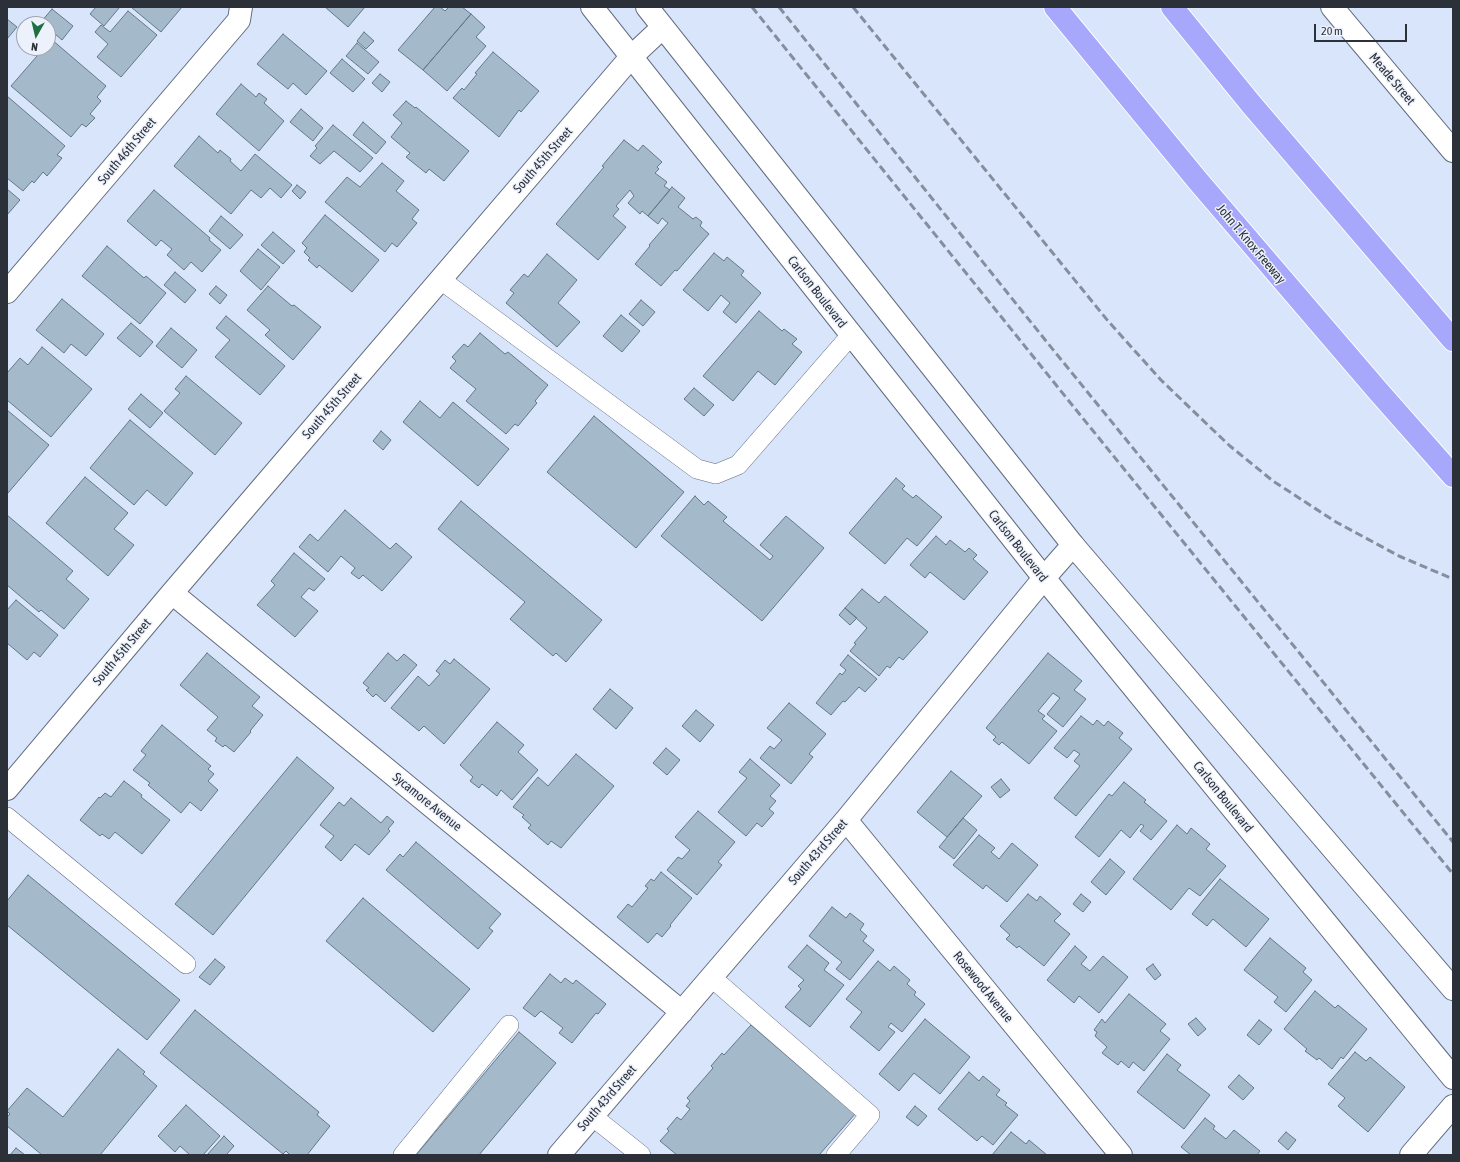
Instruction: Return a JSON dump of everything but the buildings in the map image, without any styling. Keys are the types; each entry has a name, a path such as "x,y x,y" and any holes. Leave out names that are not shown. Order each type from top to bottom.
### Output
{"highway":[{"name":"John T. Knox Freeway","path":"1055,7 1208,193 1453,476"},
{"path":"1172,7 1256,110 1453,340"}],"street":[{"name":"South 46th Street","path":"7,292 239,20 241,7"},
{"name":"Carlson Boulevard","path":"592,7 1044,578 1453,1078"},
{"path":"647,7 662,28 1073,545 1453,988"},
{"name":"Meade Street","path":"1332,7 1453,151"},
{"name":"South 45th Street","path":"7,789 172,593 631,57 662,28"},
{"name":"South 43rd Street","path":"559,1155 846,820 1044,578 1073,545"},
{"name":"Sycamore Avenue","path":"172,593 682,1012"},
{"name":"Rosewood Avenue","path":"846,820 1121,1155"},
{"path":"1411,1155 1453,1106"}],"lane":[{"path":"441,280 697,469 716,474 738,465 851,335"},
{"path":"7,817 186,964"},
{"path":"711,977 870,1115 845,1152"},
{"path":"403,1155 509,1025"},
{"path":"592,1116 641,1155"}],"railway":[{"path":"752,7 1081,416 1453,874"},
{"path":"779,7 1046,341 1453,842"},
{"path":"853,7 1108,321 1161,380 1212,429 1230,446 1273,481 1336,522 1399,556 1453,579"}]}
